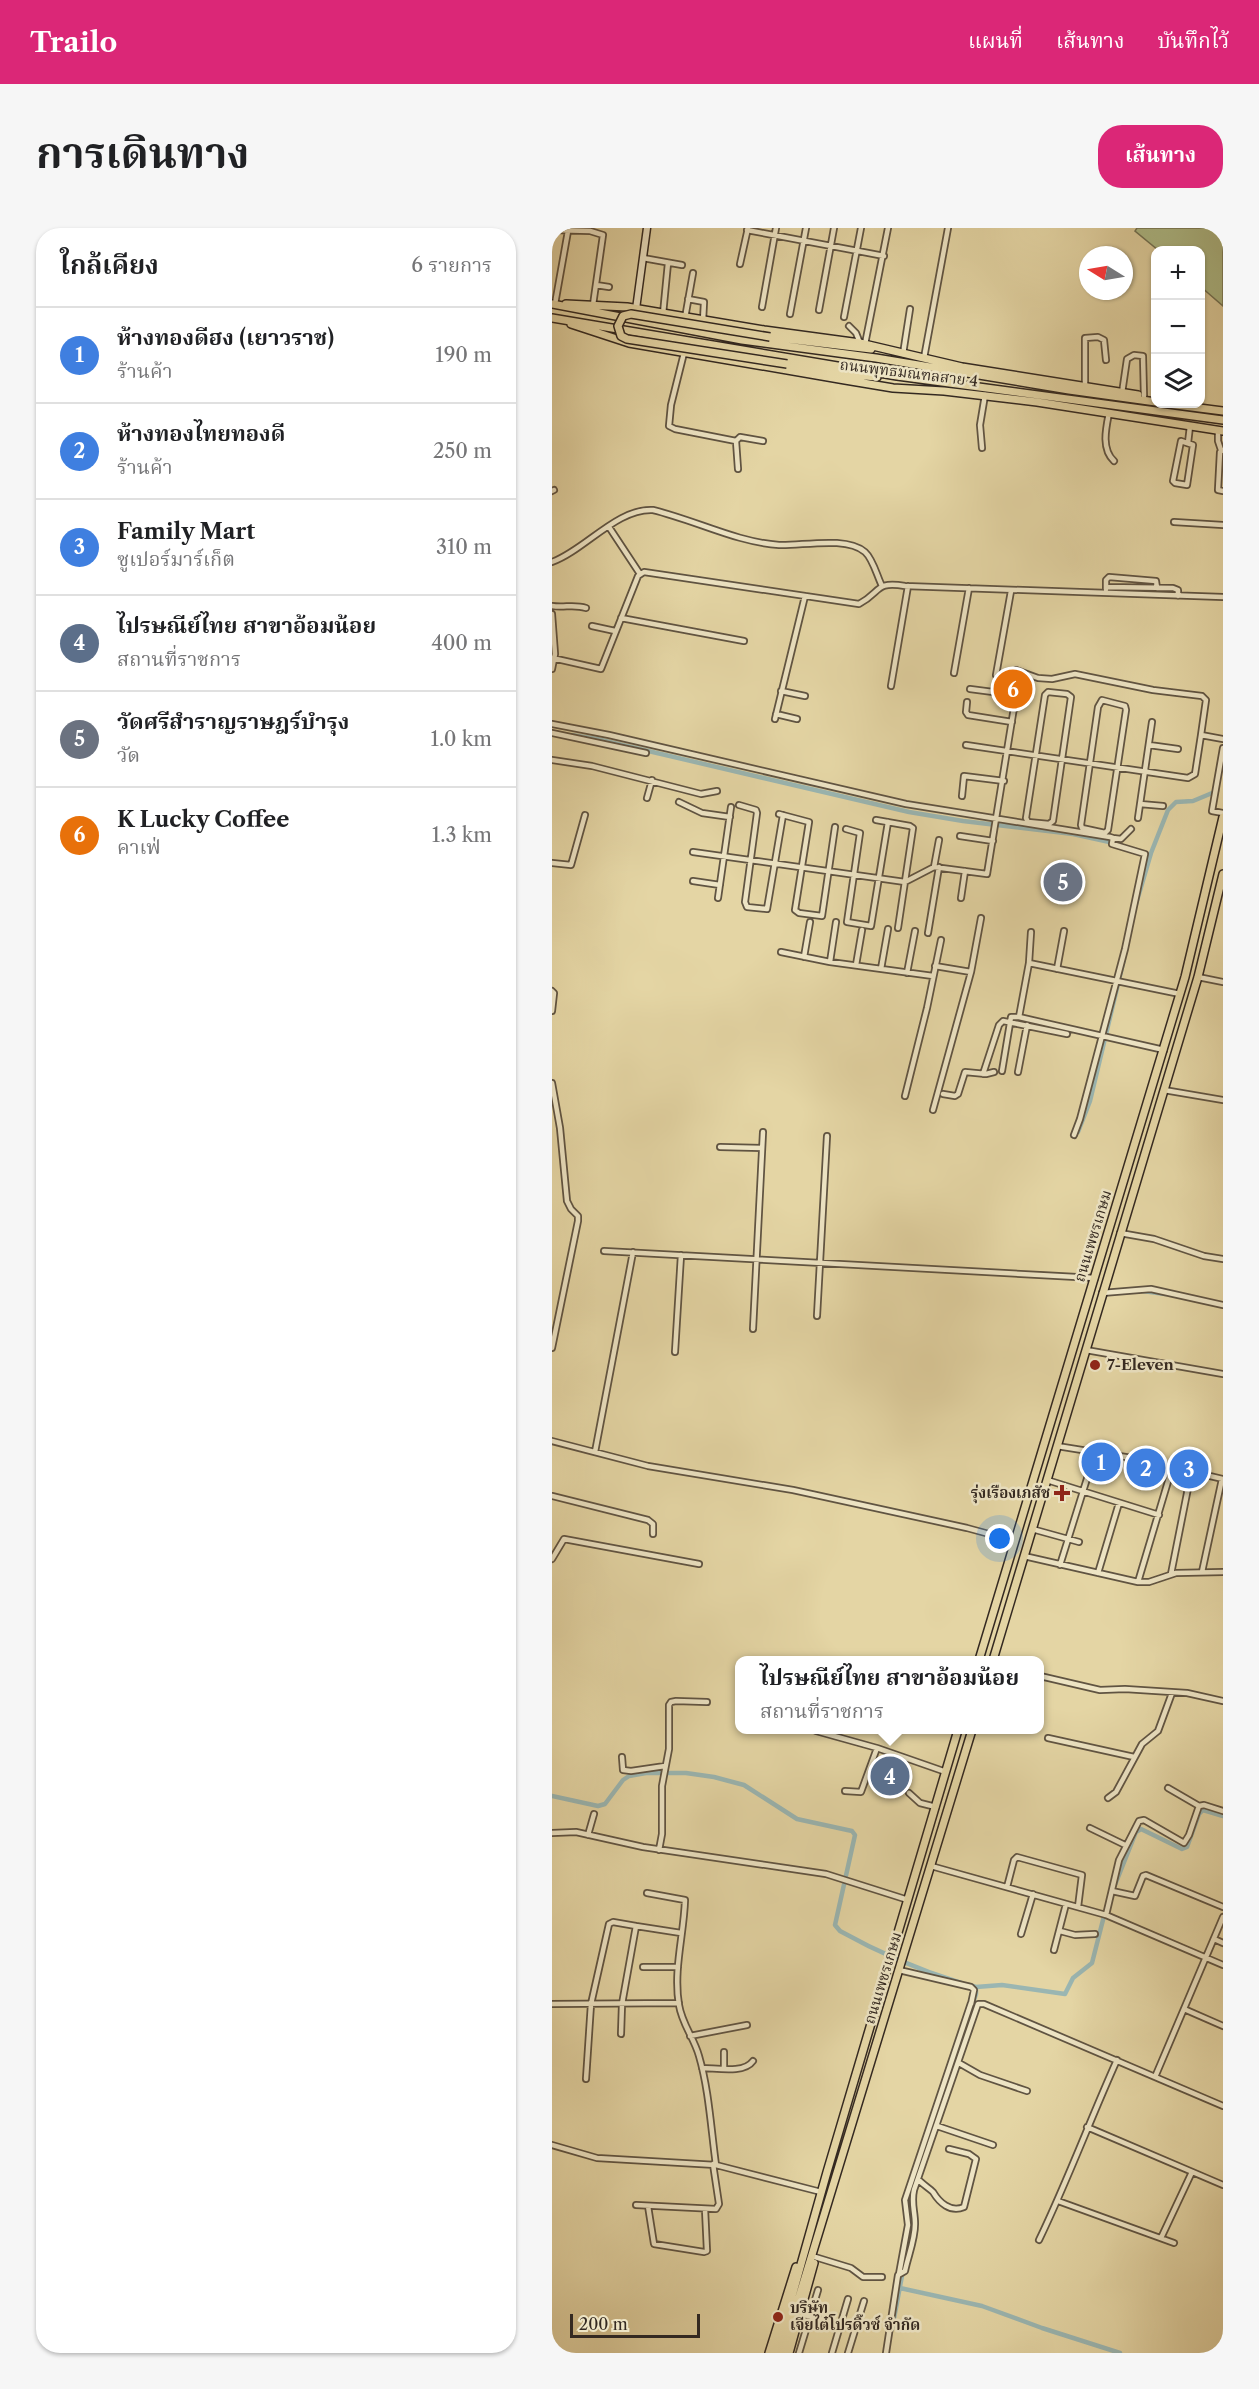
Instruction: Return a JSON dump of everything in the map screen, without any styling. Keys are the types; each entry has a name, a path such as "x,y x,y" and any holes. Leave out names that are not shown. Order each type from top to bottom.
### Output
{"main road":[{"name":"ถนนพุทธมณฑลสาย 4","path":"555,304 636,309 703,321 862,343 924,358 1151,397"},
{"name":"ถนนพุทธมณฑลสาย 4","path":"555,304 742,340 876,358 1151,401"},
{"path":"894,351 770,337 632,314 623,316 618,326 621,336 627,339 853,375 915,389"},
{"name":"ถนนพุทธมณฑลสาย 4","path":"552,318 897,376 1223,420"},
{"name":"ถนนพุทธมณฑลสาย 4","path":"561,320 629,343 684,353 893,388 985,395 1221,431"},
{"path":"835,346 876,358"},
{"path":"853,375 897,376"},
{"path":"1205,404 1223,406"},
{"path":"1199,408 1223,411"},
{"name":"ถนนเพชรเกษม","path":"980,1656 1164,1050 1206,897 1223,815"},
{"path":"1210,877 1222,876"},
{"name":"ถนนเพชรเกษม","path":"994,1656 1198,977 1220,900 1222,876"},
{"path":"1206,897 1220,900"},
{"path":"1194,944 1206,946"},
{"name":"ถนนเพชรเกษม","path":"776,2353 821,2192 957,1734"},
{"name":"ถนนเพชรเกษม","path":"782,2353 971,1734"},
{"name":"ถนนเพชรเกษม","path":"769,2353 810,2231"},
{"name":"ถนนเพชรเกษม","path":"789,2353 815,2257 818,2234"}],"street":[{"path":"636,309 647,228"},
{"path":"762,307 776,228"},
{"path":"790,314 806,228"},
{"path":"819,310 834,228"},
{"path":"844,317 861,228"},
{"path":"862,343 884,256 888,228"},
{"path":"924,358 948,228"},
{"path":"740,264 748,229 884,256"},
{"path":"552,230 590,231 603,235 594,305"},
{"path":"555,304 568,231"},
{"path":"643,258 682,265"},
{"path":"663,314 668,263"},
{"path":"685,318 693,273"},
{"path":"596,285 609,287"},
{"path":"688,298 704,302 703,321"},
{"path":"903,354 910,309"},
{"path":"849,326 862,343"},
{"path":"1085,387 1085,338 1104,340 1106,360"},
{"path":"684,353 671,405 669,426 736,441"},
{"path":"1122,393 1127,358 1134,355 1143,356 1144,396"},
{"path":"982,448 980,425 985,395"},
{"path":"1109,413 1105,439 1110,458 1114,461"},
{"path":"1188,443 1190,426"},
{"path":"1221,431 1218,441 1222,450 1217,484 1218,490 1223,492"},
{"path":"736,441 740,437 763,441"},
{"path":"736,441 738,469"},
{"path":"1181,441 1188,443 1193,448 1189,483 1187,485 1175,483 1173,481 1179,444 1181,441"},
{"path":"552,562 636,512 653,510 758,542 782,545 837,543 866,552 882,585"},
{"path":"1174,522 1223,525"},
{"path":"609,527 640,574"},
{"path":"640,574 649,572 859,604 882,585 890,584 1011,591 1223,597"},
{"path":"553,659 601,669 640,574"},
{"path":"1106,594 1109,577 1156,581 1157,588"},
{"path":"891,686 908,586"},
{"path":"1106,586 1176,589 1178,596"},
{"path":"954,673 969,588"},
{"path":"996,675 1011,591"},
{"path":"797,719 776,717 805,596"},
{"path":"552,606 566,608 578,605 586,608"},
{"path":"552,614 552,669"},
{"path":"621,618 744,641"},
{"path":"592,626 615,632"},
{"path":"966,746 1145,773 1193,776 1206,700 1202,696 1153,690 1075,674 1052,679 1038,678 1016,670"},
{"path":"693,852 905,882 936,867 987,874 998,820 1016,692 970,689"},
{"path":"782,690 805,696"},
{"path":"1045,693 1067,694 1071,697 1063,760 1053,823 1028,822 1026,818 1045,693"},
{"path":"1102,700 1126,708 1118,768 1108,830 1105,833 1082,828 1098,707 1102,700"},
{"path":"967,702 968,715 1012,722"},
{"path":"1138,818 1152,722"},
{"path":"552,724 609,735 885,800 1112,840 1146,856 1133,903 1118,982 1074,1135"},
{"path":"552,733 646,753"},
{"path":"1201,735 1223,739"},
{"path":"1149,745 1178,749"},
{"path":"1223,748 1212,811 1223,815"},
{"path":"552,760 592,766 701,794 717,791"},
{"path":"962,796 964,776 1004,782"},
{"path":"647,798 652,780"},
{"path":"680,802 702,813 730,817"},
{"path":"1140,804 1163,807"},
{"path":"739,805 756,810 757,813 746,905 761,910 765,910 768,905 776,864 781,814 809,822 795,910 799,913 821,917 835,827"},
{"path":"718,898 731,807"},
{"path":"552,863 571,865 585,815"},
{"path":"876,820 913,828 898,928"},
{"path":"846,829 860,833 847,922 872,925 888,822"},
{"path":"1112,840 1121,839 1131,829"},
{"path":"960,836 993,841"},
{"path":"928,933 939,840"},
{"path":"961,898 965,871"},
{"path":"693,881 720,885"},
{"path":"933,1110 971,972 981,918"},
{"path":"804,957 810,922"},
{"path":"830,962 836,922"},
{"path":"881,969 888,929"},
{"path":"855,965 862,930"},
{"path":"907,973 915,931"},
{"path":"1057,969 1064,931"},
{"path":"1019,1017 1029,963 1031,932"},
{"path":"905,1096 941,940"},
{"path":"781,952 830,962 933,976"},
{"path":"1029,963 1180,994"},
{"path":"935,966 971,972"},
{"path":"1198,977 1223,982"},
{"path":"552,991 552,1011"},
{"path":"1002,1071 1012,1016 1164,1050"},
{"path":"983,1074 1000,1023 1004,1021 1067,1034"},
{"path":"1018,1072 1027,1025"},
{"path":"943,1094 956,1096 958,1094 965,1072 983,1074 993,1072"},
{"path":"552,1083 560,1128 567,1201 578,1216 552,1348"},
{"path":"1163,1090 1223,1100"},
{"path":"753,1329 763,1132"},
{"path":"817,1316 827,1136"},
{"path":"720,1147 762,1148"},
{"path":"1120,1233 1154,1239 1204,1256 1223,1259"},
{"path":"603,1251 1095,1278"},
{"path":"595,1452 633,1252"},
{"path":"675,1352 681,1255"},
{"path":"1102,1293 1151,1289 1223,1305"},
{"path":"1086,1350 1223,1374"},
{"path":"552,1441 648,1466 699,1473 842,1500 1015,1541"},
{"path":"1057,1446 1138,1459 1222,1479 1202,1572"},
{"path":"1060,1565 1095,1453"},
{"path":"1138,1582 1172,1468"},
{"path":"1171,1574 1191,1473"},
{"path":"1046,1480 1159,1515"},
{"path":"552,1496 648,1520 653,1524 653,1534"},
{"path":"1098,1573 1119,1503"},
{"path":"1032,1529 1079,1542"},
{"path":"552,1559 564,1539 699,1564"},
{"path":"1024,1556 1138,1582 1154,1581 1171,1574 1223,1572"},
{"path":"1044,1677 1100,1690 1125,1689 1200,1695 1223,1701"},
{"path":"1108,1798 1116,1792 1134,1756 1145,1740 1158,1731 1172,1693"},
{"path":"659,1850 662,1834 663,1776 669,1749 669,1708 671,1702 707,1702"},
{"path":"827,1734 877,1748 946,1772"},
{"path":"1048,1738 1134,1756"},
{"path":"845,1791 861,1792 877,1748"},
{"path":"622,1757 622,1767 628,1771 665,1768"},
{"path":"890,1791 902,1757"},
{"path":"1168,1788 1199,1806 1204,1805 1223,1811"},
{"path":"909,1793 920,1803 936,1807"},
{"path":"1105,1914 1125,1845 1142,1820 1184,1843 1199,1806"},
{"path":"588,1835 594,1814"},
{"path":"1090,1828 1125,1845"},
{"path":"552,1833 567,1831 659,1850 826,1874 908,1900"},
{"path":"1007,1887 1014,1860 1017,1857 1082,1875 1084,1878 1078,1907"},
{"path":"931,1866 1105,1914 1223,1965"},
{"path":"1112,1891 1135,1896 1145,1875 1223,1907"},
{"path":"636,2205 705,2209 719,2207 702,2068 699,2054 690,2036 679,2003 678,1967 685,1900 648,1893"},
{"path":"1021,1934 1033,1894"},
{"path":"1054,1950 1066,1904"},
{"path":"1155,2077 1223,1917"},
{"path":"586,2079 591,2004 609,1924 613,1922 681,1933"},
{"path":"621,2034 622,2004 636,1926"},
{"path":"1060,1931 1075,1935 1095,1934"},
{"path":"1214,1939 1223,1943"},
{"path":"901,1965 971,1987 974,1990 905,2200 908,2225 901,2274"},
{"path":"643,1967 678,1967"},
{"path":"552,2004 679,2003"},
{"path":"971,2004 975,2012"},
{"path":"886,2353 891,2308 915,2228 912,2198 978,2004 984,2004 1223,2106"},
{"path":"1184,2009 1223,2026"},
{"path":"690,2036 747,2025"},
{"path":"724,2052 724,2068"},
{"path":"1039,2240 1058,2201 1087,2127 1117,2060"},
{"path":"702,2068 747,2067 753,2061"},
{"path":"959,2063 980,2074 1027,2091"},
{"path":"937,2126 993,2145"},
{"path":"1087,2127 1223,2185"},
{"path":"552,2145 597,2158 715,2164 821,2192"},
{"path":"918,2179 932,2191 938,2202 954,2209 964,2207 976,2159 969,2154 949,2149"},
{"path":"1161,2238 1192,2172"},
{"path":"1058,2201 1174,2243"},
{"path":"648,2206 654,2244 704,2252 707,2251 705,2209"},
{"path":"815,2257 851,2268 863,2277 882,2277"},
{"path":"799,2353 818,2290"},
{"path":"832,2353 848,2299"},
{"path":"848,2353 864,2301"},
{"path":"801,2314 855,2329"}],"green space":[{"path":"1137,228 1223,228 1223,306 1205,290 1205,246 1153,246 1135,231"}],"waterway":[{"path":"572,735 909,812 1073,834 1114,843"},
{"path":"1136,904 1151,853 1168,810 1176,802 1193,801 1217,791"},
{"path":"1078,1132 1090,1101 1124,959"},
{"path":"1143,1291 1165,1294"},
{"path":"552,1796 598,1806 605,1804 623,1780 629,1776 646,1773 686,1773 744,1785 797,1819 852,1831 855,1835 835,1925 840,1931 884,1954 961,1983"},
{"path":"1113,1890 1136,1832 1141,1829 1182,1849 1187,1847 1199,1814 1203,1810 1223,1816"},
{"path":"969,1985 976,1987 1002,1985 1065,1994 1073,1978 1092,1963 1105,1912"},
{"path":"922,2156 976,1994 976,1987"},
{"path":"892,2329 911,2228 908,2203 912,2186"},
{"path":"900,2288 982,2306 1120,2353"}],"place":[{"name":"K Lucky Coffee","path":"1013,689"},
{"name":"วัดศรีสําราญราษฎร์บํารุง","path":"1063,882"},
{"name":"7-Eleven","path":"1095,1365"},
{"name":"ห้างทองดีฮง (เยาวราช)","path":"1101,1462"},
{"name":"ห้างทองไทยทองดี","path":"1146,1468"},
{"name":"Family Mart","path":"1189,1469"},
{"name":"รุ่งเรืองเภสัช","path":"1062,1493"},
{"name":"ไปรษณีย์ไทย สาขาอ้อมน้อย","path":"890,1776"},
{"name":"บริษัท เจียไต๋โปรดิ๊วซ์ จำกัด","path":"778,2317"}]}
